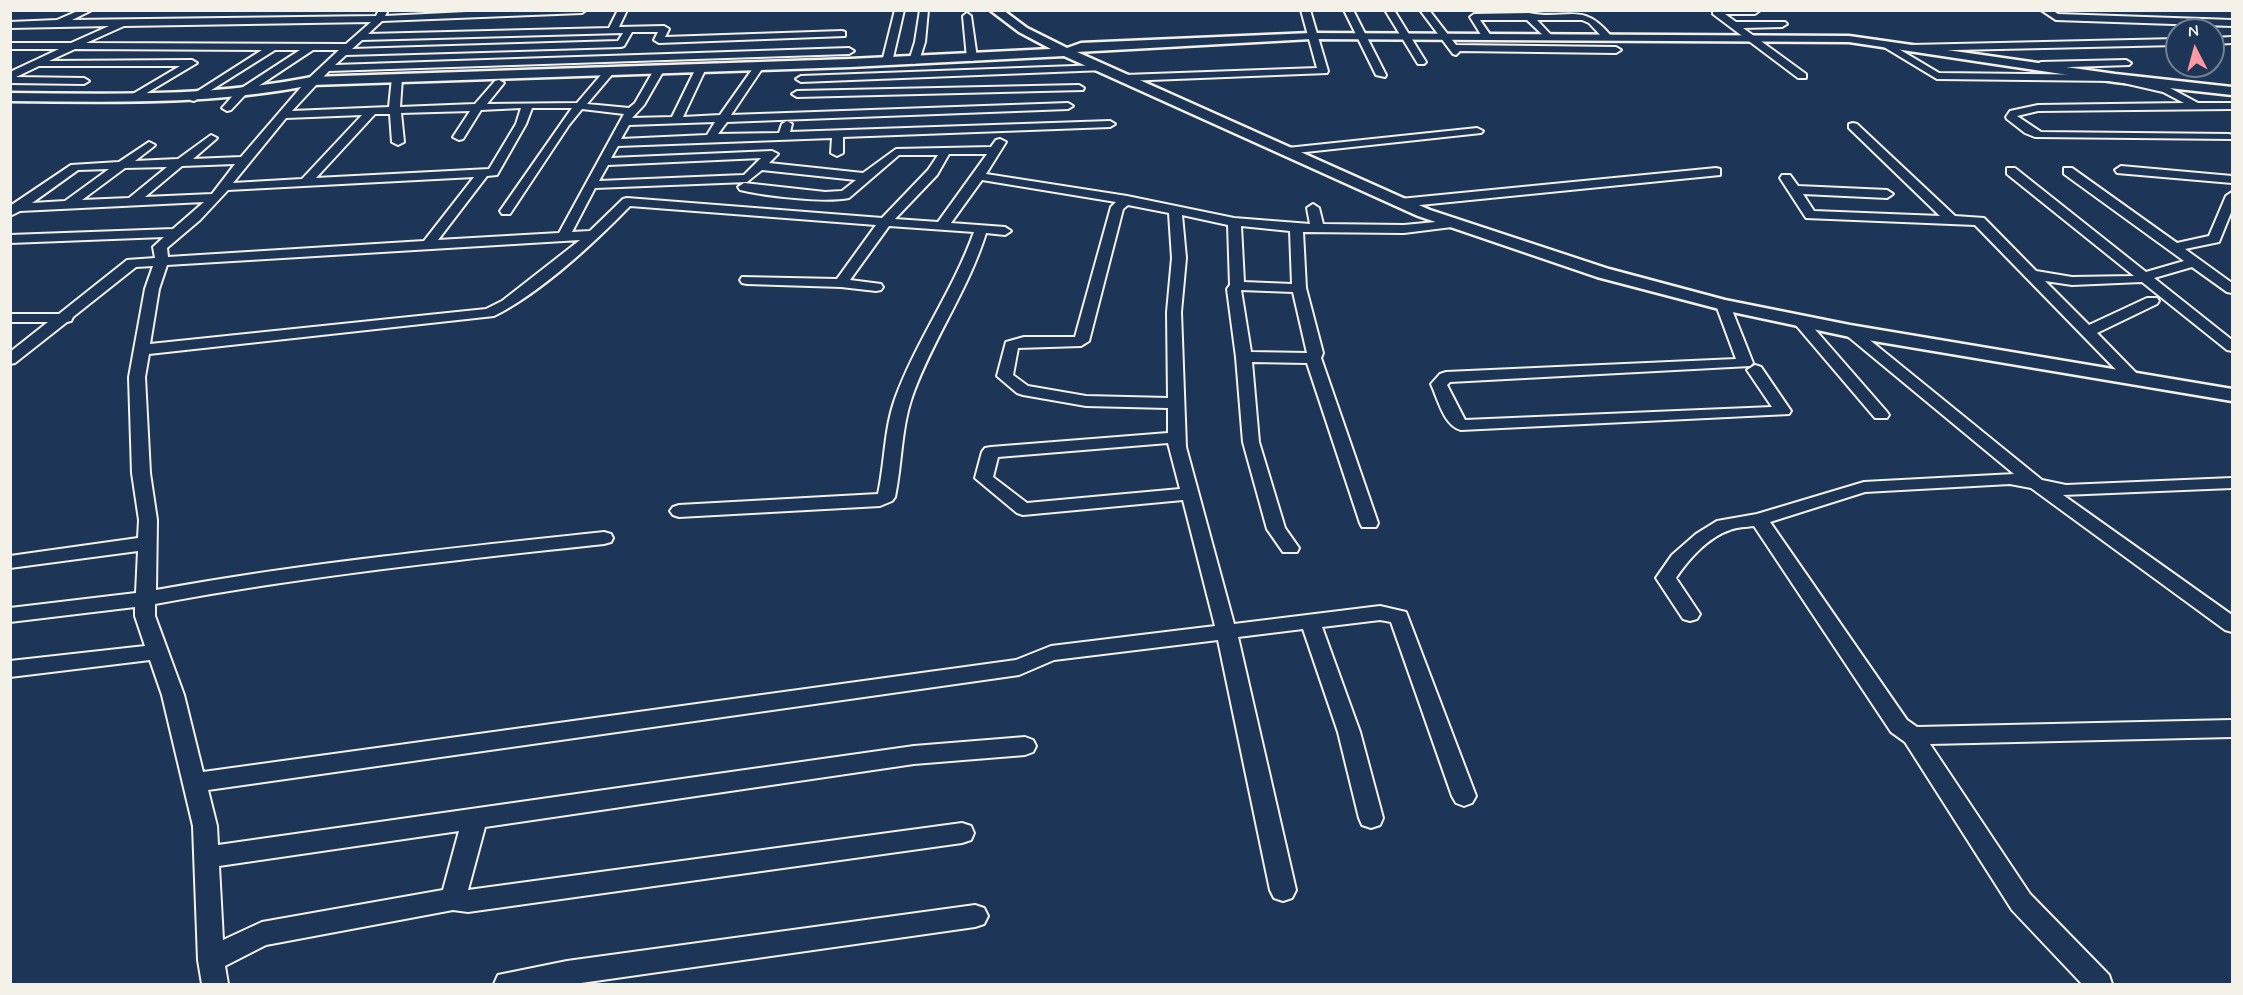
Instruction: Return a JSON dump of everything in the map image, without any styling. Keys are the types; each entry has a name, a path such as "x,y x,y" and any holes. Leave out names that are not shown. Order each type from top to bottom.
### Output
{"street":[{"path":"59,23 88,10"},
{"path":"181,46 250,10"},
{"path":"135,97 192,63 229,46 292,10"},
{"path":"14,25 270,22 381,15 427,17 582,10"},
{"path":"612,31 623,10"},
{"path":"887,62 900,10"},
{"path":"914,61 924,10"},
{"path":"995,10 1023,30 1066,52 1400,203 1452,223 1603,273 1723,305 1850,331 2232,395"},
{"path":"1125,78 1323,70 1311,36 1309,17 1305,10"},
{"path":"1348,10 1381,75"},
{"path":"1389,10 1421,62"},
{"path":"1424,10 1462,61"},
{"path":"1753,10 1755,11 1716,12 1802,76"},
{"path":"2044,10 2056,17 2232,23"},
{"path":"562,32 577,11"},
{"path":"516,33 536,12"},
{"path":"14,25 38,15"},
{"path":"213,972 205,826 173,695 146,616 148,520 141,473 137,377 141,350 161,254 177,233 219,193 244,160 312,81 345,50 359,33 381,15"},
{"path":"456,35 476,15"},
{"path":"967,16 972,57"},
{"path":"1529,16 1547,36"},
{"path":"404,36 427,17"},
{"path":"1486,36 1474,17 1583,17 1592,21 1606,36"},
{"path":"10,78 34,64 122,23"},
{"path":"1733,25 1782,24"},
{"path":"359,33 404,36 664,29 659,40 842,34"},
{"path":"10,46 275,46 345,50 474,48 621,44 629,30"},
{"path":"10,97 194,98 277,89 312,81 914,61 1066,52 1081,47 1311,36 1849,39 2115,78 2232,91"},
{"path":"1911,48 2165,42"},
{"path":"1887,45 1937,76 2115,78 2155,87 2194,105"},
{"path":"194,98 275,46"},
{"path":"227,108 241,93 311,47"},
{"path":"458,63 474,48"},
{"path":"1454,48 1616,50"},
{"path":"325,68 849,51"},
{"path":"10,64 192,63"},
{"path":"2028,66 2126,63"},
{"path":"784,136 806,65"},
{"path":"710,138 759,66"},
{"path":"676,121 701,68"},
{"path":"801,79 1102,68"},
{"path":"563,237 625,122 639,105 659,70"},
{"path":"506,211 565,123 610,71"},
{"path":"10,78 84,81"},
{"path":"397,78 394,99 398,142"},
{"path":"459,137 478,107 499,83"},
{"path":"1977,88 2155,87"},
{"path":"796,94 1079,88"},
{"path":"283,115 528,105 632,111"},
{"path":"15,210 69,204 132,202 305,183 493,172 528,105"},
{"path":"625,122 790,114 1068,106"},
{"path":"2231,135 2039,135 2029,131 2011,117 2014,113 2038,108 2232,106"},
{"path":"305,183 371,112"},
{"path":"613,143 1110,124"},
{"path":"1853,126 1952,220"},
{"path":"941,227 979,177 1008,127"},
{"path":"1287,152 1477,131"},
{"path":"837,153 838,133"},
{"path":"132,202 212,138"},
{"path":"69,204 149,145"},
{"path":"591,184 747,178 774,150 603,162"},
{"path":"744,187 825,196 845,195 896,152 996,150"},
{"path":"841,283 885,222 933,172 945,152"},
{"path":"15,210 75,167 244,160"},
{"path":"760,166 864,177"},
{"path":"2121,170 2232,180"},
{"path":"2011,171 2232,347"},
{"path":"2068,171 2232,289"},
{"path":"429,244 484,172"},
{"path":"1400,203 1716,172"},
{"path":"979,177 1127,200 1234,222 1317,229 1404,228 1452,223"},
{"path":"1887,194 1790,184 1810,215 1979,221 2132,377"},
{"path":"2174,248 2214,239 2228,217 2232,196"},
{"path":"1127,200 1118,207 1081,341 1024,342 1011,345 1005,376 1023,390 1086,401 1175,403"},
{"path":"141,350 489,313 507,304 594,235 627,202 1005,231"},
{"path":"1313,207 1317,229"},
{"path":"1175,211 1179,258 1174,312 1177,447 1226,631 1282,890"},
{"path":"1234,222 1237,286 1234,289 1244,357 1251,442 1276,529 1290,548"},
{"path":"1296,228 1299,288 1315,353 1313,358 1369,523"},
{"path":"679,511 880,500 886,496 893,435 904,397 967,271 981,230"},
{"path":"10,239 177,233"},
{"path":"13,357 66,318 132,263 161,254 594,235"},
{"path":"2030,274 2072,281 2134,280 2194,262"},
{"path":"747,280 876,286"},
{"path":"1237,286 1299,288"},
{"path":"2087,332 2152,301"},
{"path":"1723,305 1745,363 1446,377 1439,384 1454,417 1461,425 1783,411 1755,370"},
{"path":"10,318 66,318"},
{"path":"1800,321 1881,415"},
{"path":"1850,331 2036,484 2232,625"},
{"path":"1244,357 1313,358"},
{"path":"1177,437 991,452 984,478 1023,509 1191,494"},
{"path":"1690,614 1666,578 1679,559 1704,538 1724,525 1759,519 1864,487 2010,479 2066,490 2232,483"},
{"path":"1759,519 1899,726 1913,736 2021,902 2099,984"},
{"path":"10,615 146,599 237,582 326,569 604,538"},
{"path":"10,562 148,543"},
{"path":"195,782 1019,667 1051,653 1380,613 1399,617 1464,796"},
{"path":"1310,621 1349,732 1371,818"},
{"path":"10,669 158,652"},
{"path":"1913,736 2232,728"},
{"path":"207,857 914,755 1025,746"},
{"path":"453,898 475,818"},
{"path":"213,972 262,934 453,898 468,901 962,832"},
{"path":"508,984 567,973 975,916"}]}
